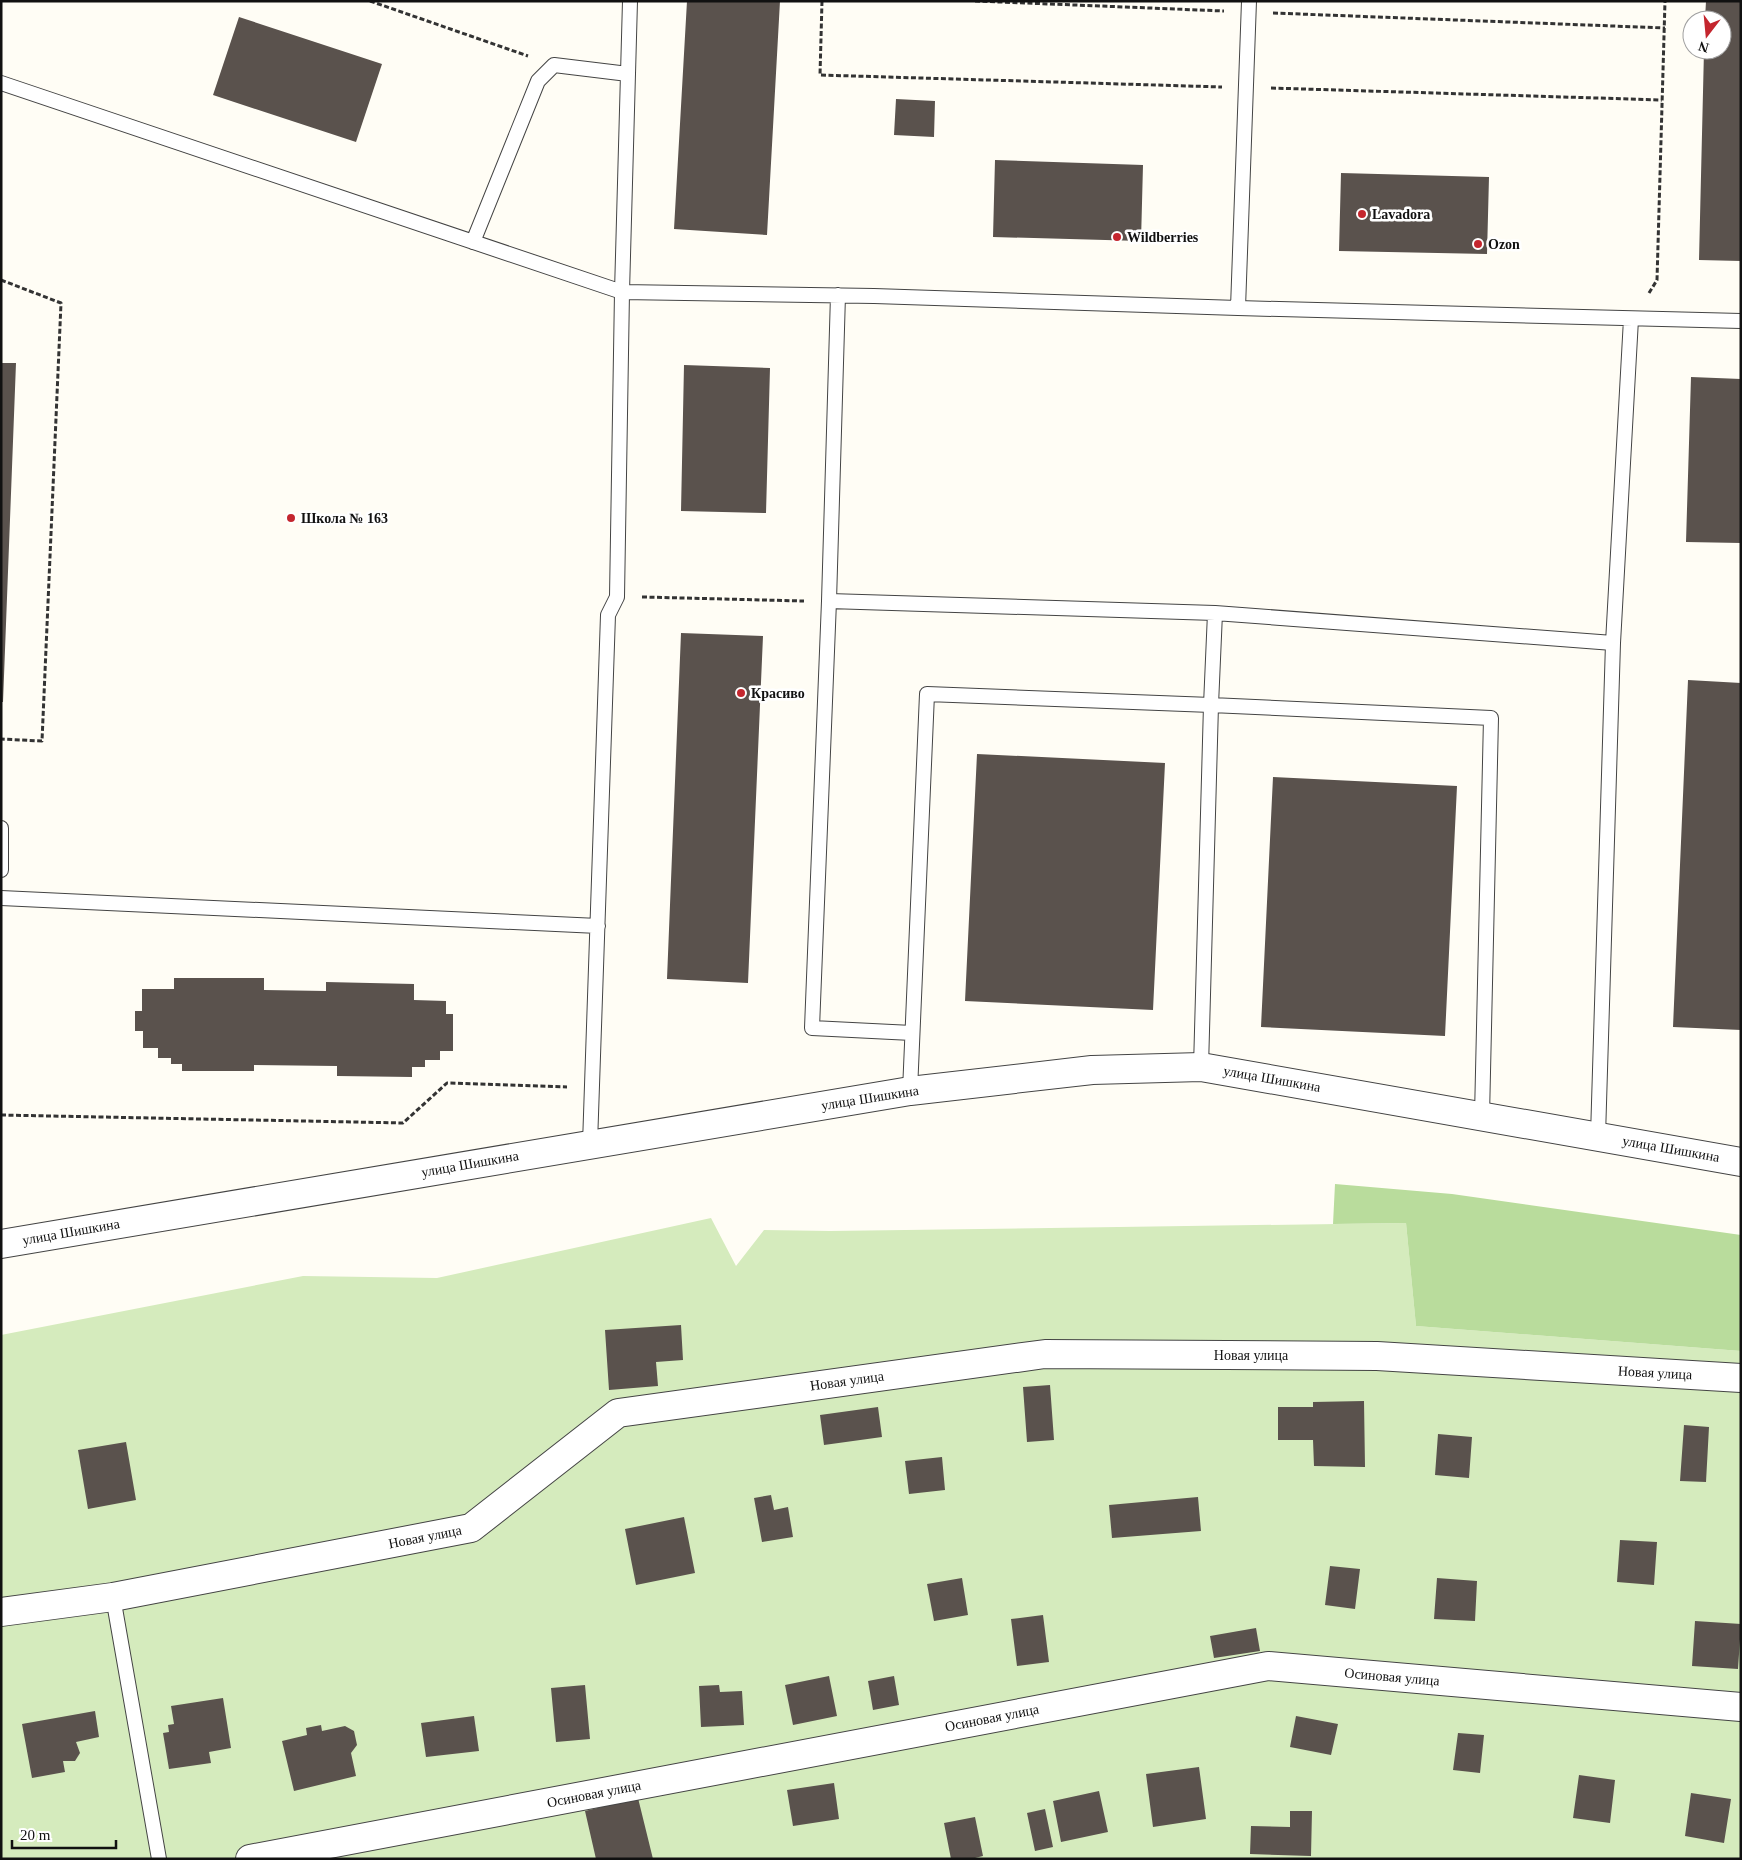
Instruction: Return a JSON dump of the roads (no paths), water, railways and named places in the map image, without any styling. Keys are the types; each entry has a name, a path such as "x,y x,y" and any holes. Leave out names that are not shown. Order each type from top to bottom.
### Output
{"street":[{"name":"улица Шишкина","path":"1,1244 910,1091 1092,1070 1201,1066 1741,1162"},
{"name":"Новая улица","path":"1,1612 112,1597 471,1528 618,1413 1035,1355 1377,1356 1741,1378"},
{"name":"Осиновая улица","path":"250,1859 1268,1666 1741,1707"}],"lane":[{"path":"590,1144 608,615 617,597 622,292 630,1"},
{"path":"1238,308 1249,7"},
{"path":"473,242 538,81 554,65 628,74"},
{"path":"1,83 622,292 838,295 1741,321"},
{"path":"838,295 829,601 812,1028 912,1033"},
{"path":"1598,1136 1613,643 1631,319"},
{"path":"829,601 1215,613 1613,643"},
{"path":"1201,1066 1215,613"},
{"path":"910,1091 927,694 1211,705 1491,718 1482,1116"},
{"path":"1,828 1,870"},
{"path":"1,898 598,926"},
{"path":"112,1597 159,1859"}],"place":[{"name":"Lavadora","path":"1362,214"},
{"name":"Wildberries","path":"1117,237"},
{"name":"Ozon","path":"1478,244"},
{"name":"Школа № 163","path":"291,518"},
{"name":"Красиво","path":"741,693"}]}
